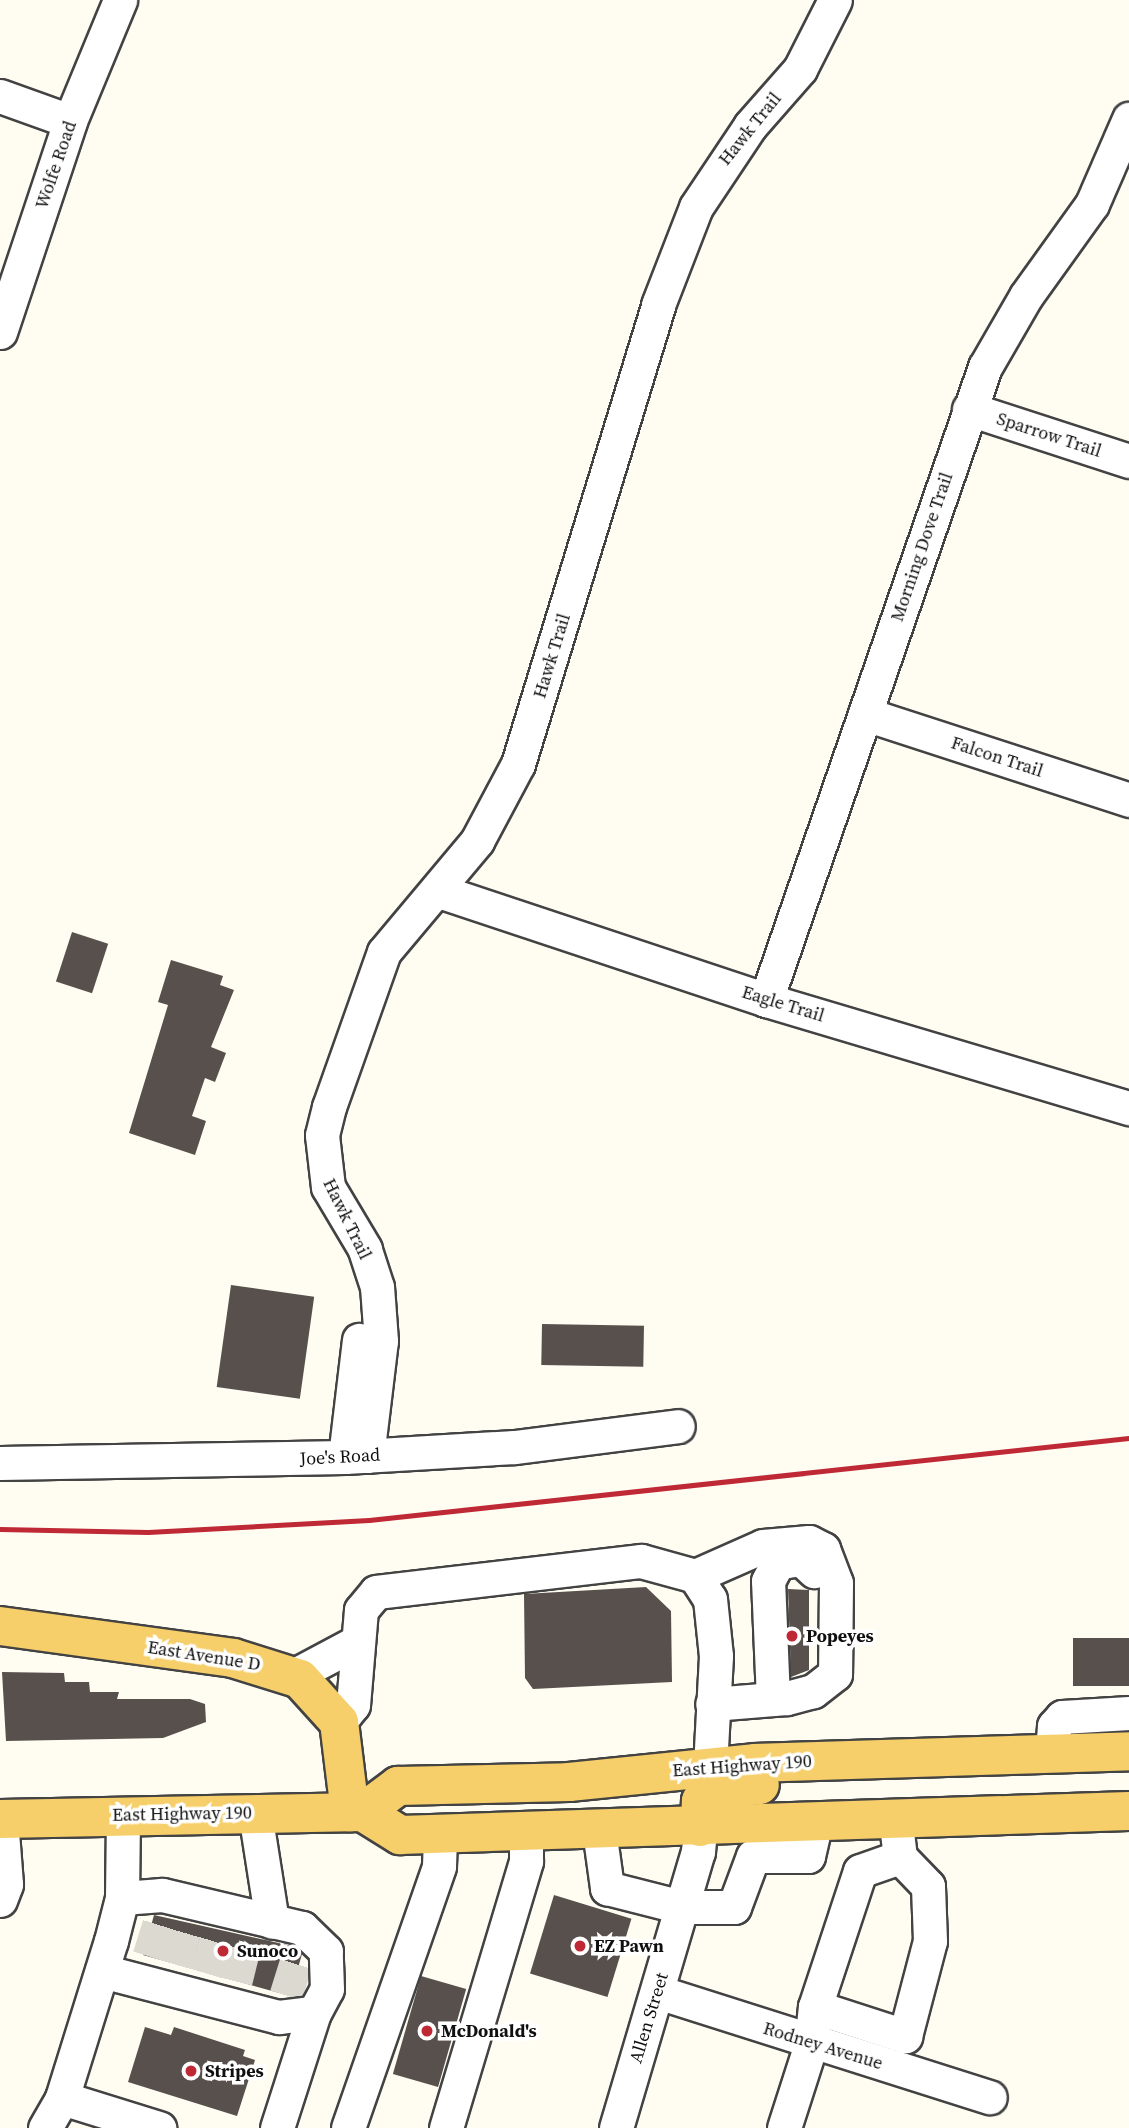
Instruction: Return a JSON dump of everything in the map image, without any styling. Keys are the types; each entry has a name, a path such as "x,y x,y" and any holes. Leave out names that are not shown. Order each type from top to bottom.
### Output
{"main road":[{"name":"East Avenue D","path":"0,1626 233,1658 293,1676 339,1722"},
{"path":"339,1722 357,1812 400,1835 1129,1811"},
{"name":"East Highway 190","path":"1,1819 357,1812 398,1786 569,1782 710,1766 1129,1751"},
{"path":"700,1827 701,1801 729,1785 933,1781 976,1756"}],"street":[{"name":"Wolfe Road","path":"0,332 70,121 120,0"},
{"name":"Hawk Trail","path":"356,1456 360,1336 378,1304 365,1249 328,1187 322,1135 373,973 408,920 439,891 477,841 518,764 658,305 696,207 750,126 800,69 835,0"},
{"path":"0,96 70,121"},
{"name":"Morning Dove Trail","path":"766,1000 970,409 1002,334 1092,204 1129,121"},
{"name":"Sparrow Trail","path":"970,409 1129,461"},
{"name":"Falcon Trail","path":"865,713 1129,800"},
{"name":"Eagle Trail","path":"439,891 766,1000 1129,1108"},
{"name":"Joe's Road","path":"0,1463 356,1456 678,1426"},
{"path":"339,1722 353,1705 355,1643 361,1610 376,1592 393,1587 641,1561 695,1576 763,1546 809,1542 823,1549 836,1583 835,1674 813,1690 773,1699 712,1704"},
{"path":"773,1699 768,1581 778,1564 801,1559 818,1577 821,1654 813,1690"},
{"path":"695,1576 710,1600 710,1766"},
{"path":"293,1676 355,1643"},
{"path":"1052,1754 1054,1726 1062,1717 1129,1713"},
{"path":"255,1814 266,1928"},
{"path":"45,2128 62,2098 122,1898 123,1815"},
{"path":"1,1819 6,1884 1,1900"},
{"path":"815,2007 905,2035 930,1941 928,1886 900,1857 895,1819"},
{"path":"599,1830 607,1888 682,1907 734,1907 753,1856 808,1856 816,1822"},
{"name":"Allen Street","path":"616,2128 682,1907 700,1827"},
{"path":"446,2128 526,1861 526,1832"},
{"path":"348,2128 439,1866 440,1834"},
{"path":"784,2128 811,2044 815,2007 860,1871 900,1857"},
{"path":"122,1898 178,1906 266,1928 326,1951 327,1989 314,2013 278,2128"},
{"path":"102,1971 158,1972 314,2013"},
{"name":"Rodney Avenue","path":"658,1992 811,2044 990,2097"},
{"path":"62,2098 159,2128"}],"building":[{"path":"72,932 108,944 92,993 56,981"},
{"path":"171,960 223,976 220,985 234,990 211,1047 226,1053 215,1082 205,1078 192,1116 206,1121 195,1155 129,1133 168,1005 158,1002"},
{"path":"231,1285 314,1297 300,1399 217,1387"},
{"path":"542,1324 644,1326 643,1367 541,1365"},
{"path":"646,1587 671,1611 672,1682 533,1689 525,1678 524,1594"},
{"name":"Popeyes","path":"788,1589 809,1590 809,1670 791,1677"},
{"path":"1073,1638 1129,1638 1129,1686 1073,1686"},
{"path":"2,1672 64,1673 65,1682 89,1682 90,1692 119,1692 117,1699 190,1699 205,1704 206,1722 163,1738 6,1741"},
{"name":"EZ Pawn","path":"554,1895 631,1919 607,1997 530,1973"},
{"name":"Sunoco","path":"154,1915 292,1946 302,1954 290,1996 143,1955"},
{"name":"McDonald's","path":"421,1976 466,1989 438,2087 393,2074"},
{"name":"Stripes","path":"145,2027 171,2035 174,2027 245,2050 243,2056 255,2060 237,2116 128,2082"}],"tunnel":[{"path":"149,1956 164,1908"},
{"path":"175,1964 189,1916"},
{"path":"206,1973 221,1924"},
{"path":"236,1981 248,1932"},
{"path":"286,1995 301,1947"}],"railway":[{"path":"0,1529 148,1532 369,1520 1129,1438"}],"place":[{"name":"Popeyes","path":"792,1636"},
{"name":"EZ Pawn","path":"580,1946"},
{"name":"Sunoco","path":"223,1951"},
{"name":"McDonald's","path":"427,2031"},
{"name":"Stripes","path":"191,2071"}]}
